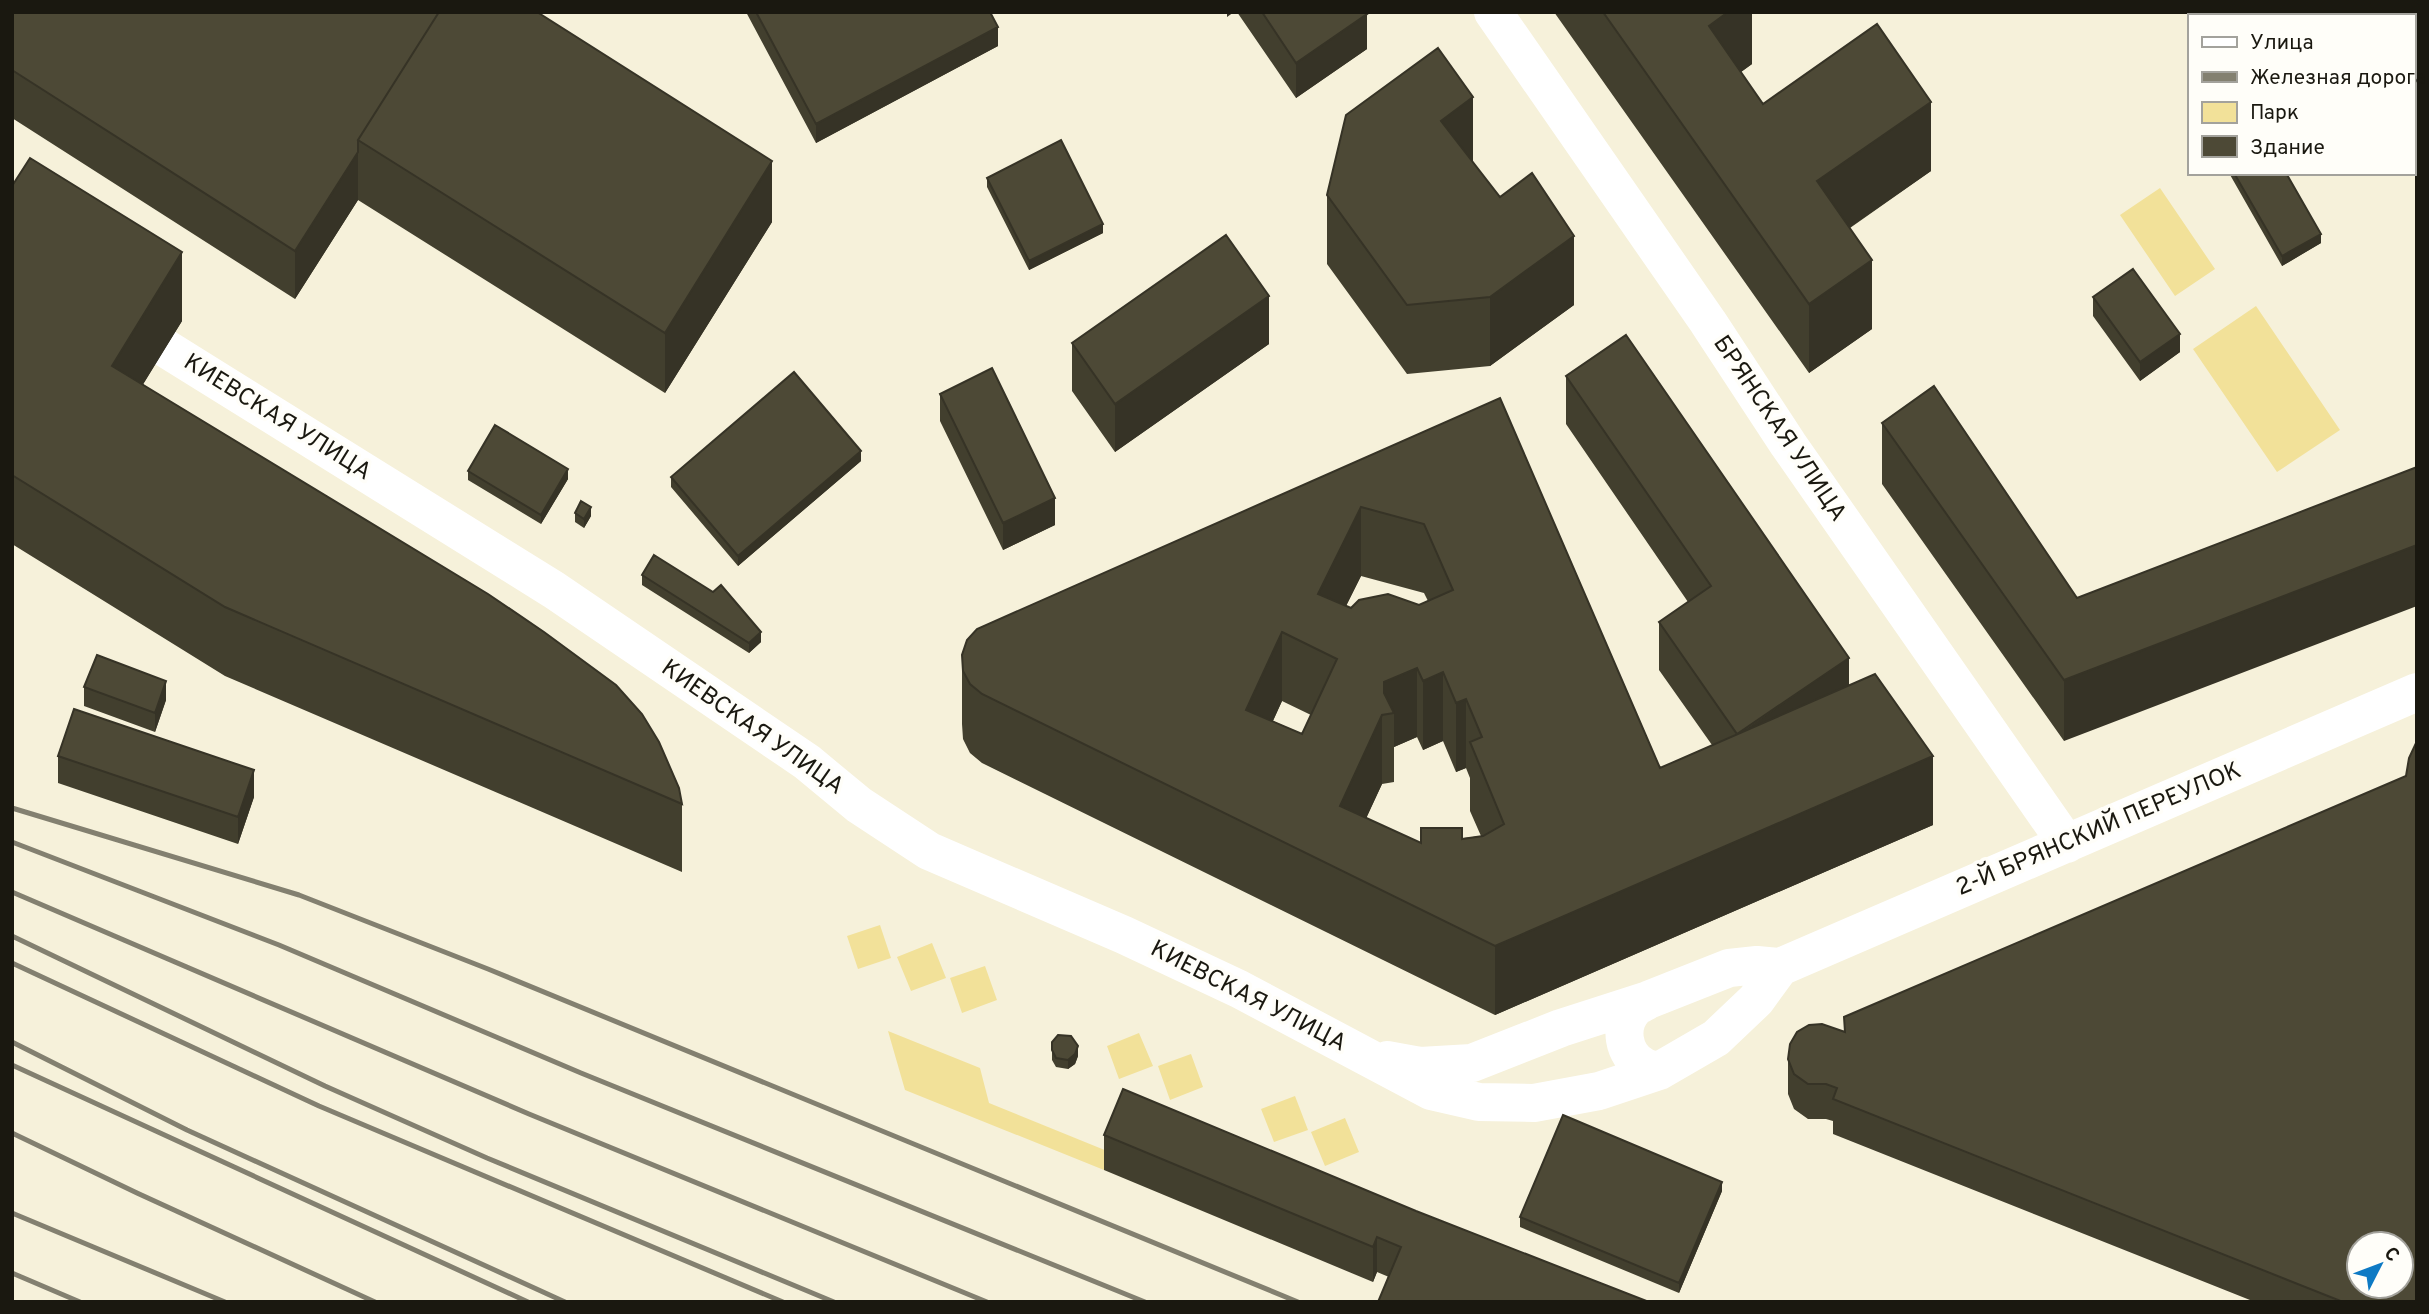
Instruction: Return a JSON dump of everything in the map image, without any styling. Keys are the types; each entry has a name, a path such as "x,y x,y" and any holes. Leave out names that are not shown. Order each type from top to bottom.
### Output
{"street":[{"name":"БРЯНСКАЯ УЛИЦА","path":"1493,12 1708,323 1788,444 2067,844"},
{"name":"КИЕВСКАЯ УЛИЦА","path":"165,348 525,571 807,762 859,804 929,851 1158,951 1239,989 1366,1056"},
{"name":"2-Й БРЯНСКИЙ ПЕРЕУЛОК","path":"1366,1056 1420,1066 1472,1063 1729,968 1757,965 1780,967 2417,692"},
{"path":"1366,1056 1431,1091 1479,1102 1534,1103 1599,1091 1659,1071 1716,1038 1756,1000 1780,967"},
{"path":"1648,1000 1634,1009 1625,1024 1624,1040 1630,1056 1643,1066 1659,1071"}],"green space":[{"path":"2160,188 2215,269 2175,296 2120,215"},
{"path":"2256,306 2340,430 2277,472 2193,349"},
{"path":"880,925 891,958 858,969 847,936"},
{"path":"932,943 946,978 911,991 897,957"},
{"path":"985,966 997,1000 962,1013 950,978"},
{"path":"888,1031 980,1068 989,1103 1112,1153 1104,1170 905,1090"},
{"path":"1139,1033 1153,1066 1119,1079 1107,1046"},
{"path":"1191,1054 1203,1087 1170,1100 1158,1066"},
{"path":"1295,1096 1308,1130 1274,1142 1261,1109"},
{"path":"1345,1118 1359,1152 1325,1166 1311,1132"}],"building":[{"path":"12,12 439,12 358,140 358,152 295,251 12,70"},
{"path":"439,12 537,12 772,161 665,333 358,140"},
{"path":"756,12 990,12 998,27 816,124"},
{"path":"1262,12 1365,12 1367,14 1296,63"},
{"path":"1603,12 1728,12 1709,26 1763,104 1877,24 1931,102 1817,181 1872,260 1809,304"},
{"path":"2409,12 2417,12 2417,25 2415,14"},
{"path":"1438,48 1473,97 1441,121 1500,197 1532,173 1574,236 1490,297 1407,305 1327,195 1346,115"},
{"path":"1061,140 1103,224 1029,261 987,178"},
{"path":"30,158 182,252 112,366 488,594 616,685 642,714 659,742 679,788 682,804 225,607 12,475 12,186"},
{"path":"2235,175 2287,175 2321,234 2282,256"},
{"path":"1226,235 1269,296 1115,404 1072,343"},
{"path":"2133,269 2180,334 2140,362 2093,297"},
{"path":"1626,335 1849,658 1737,734 1659,622 1711,586 1566,376"},
{"path":"992,368 1055,498 1003,523 940,394"},
{"path":"794,372 861,451 738,556 671,477"},
{"path":"1934,386 2077,598 2417,467 2417,545 2064,680 1882,423"},
{"path":"1500,398 1660,768 1875,674 1933,756 1495,946 982,694 970,684 963,671 962,655 967,640 977,629","holes":["1361,507 1424,524 1453,590 1419,605 1388,594 1359,600 1351,608 1318,594","1282,632 1337,659 1302,734 1246,710","1417,668 1423,681 1443,672 1456,703 1466,699 1482,737 1470,742 1504,824 1483,836 1462,839 1462,828 1421,828 1421,843 1340,806 1382,715 1394,713 1384,693 1384,682"]},
{"path":"495,425 568,469 541,515 468,471"},
{"path":"581,501 591,507 584,519 575,513"},
{"path":"654,555 713,592 721,585 761,632 749,643 642,575"},
{"path":"97,655 166,681 155,713 84,687"},
{"path":"74,709 254,770 238,817 58,756"},
{"path":"2417,741 2417,1302 2343,1302 1833,1099 1837,1088 1826,1084 1808,1084 1794,1074 1788,1059 1790,1044 1797,1032 1809,1025 1822,1024 1845,1032 1844,1017 2406,776 2409,758"},
{"path":"1058,1035 1071,1036 1078,1046 1075,1054 1068,1060 1056,1058 1052,1050 1052,1042"},
{"path":"1123,1089 1416,1211 1649,1302 1378,1302 1401,1247 1377,1237 1373,1247 1104,1135"},
{"path":"1563,1115 1722,1182 1679,1283 1520,1217"}],"railway":[{"path":"12,808 299,895 488,969 1298,1302"},
{"path":"12,842 279,945 581,1073 1145,1302"},
{"path":"12,892 529,1114 987,1302"},
{"path":"12,936 325,1086 487,1158 834,1302"},
{"path":"12,963 319,1106 783,1302"},
{"path":"12,1042 187,1130 565,1302"},
{"path":"12,1065 528,1302"},
{"path":"12,1133 375,1302"},
{"path":"12,1213 225,1302"},
{"path":"12,1273 80,1302"}]}
